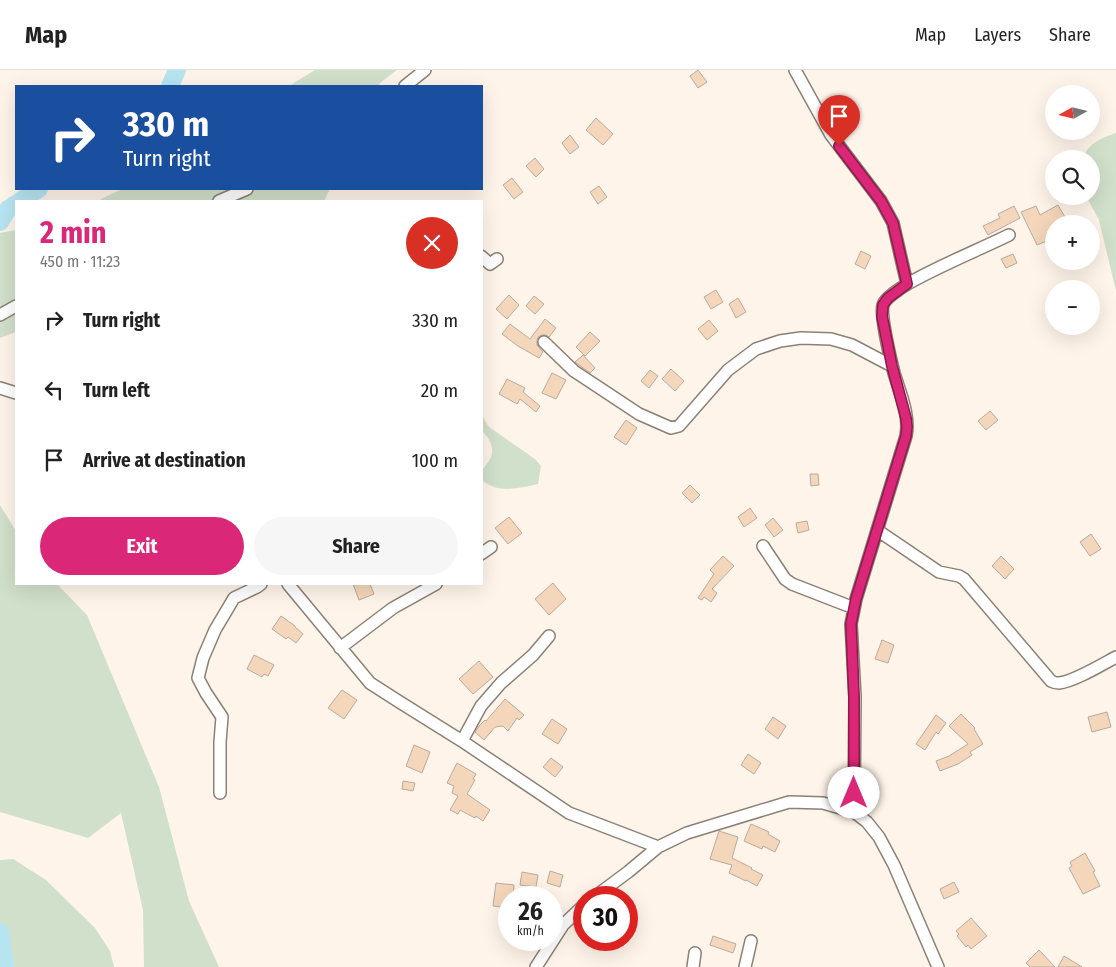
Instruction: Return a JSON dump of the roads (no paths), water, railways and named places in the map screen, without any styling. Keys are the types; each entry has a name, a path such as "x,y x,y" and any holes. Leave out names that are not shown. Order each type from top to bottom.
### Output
{"street":[{"path":"406,85 425,70"},
{"path":"795,70 831,135 881,201 893,223 907,284"},
{"path":"221,200 245,190"},
{"path":"854,812 854,697 851,624 907,427 882,316 883,305 888,298 907,284 1009,235"},
{"path":"483,258 490,264 497,259"},
{"path":"0,316 15,307"},
{"path":"544,342 574,371 639,414 671,428 679,426 728,370 756,349 780,341 801,338 831,339 852,345 892,366"},
{"path":"0,388 15,393"},
{"path":"877,530 939,572 959,576 964,579 1051,681 1061,683 1116,657"},
{"path":"763,546 785,579 792,584 854,608"},
{"path":"483,553 492,547"},
{"path":"220,793 222,718 198,678 203,658 215,630 234,598 260,585"},
{"path":"289,585 370,683 569,813 658,847"},
{"path":"340,648 393,608 434,585"},
{"path":"462,742 481,706 501,683 533,656 549,636"},
{"path":"609,886 658,847 688,833 790,802 823,804 854,812 867,822 879,837 894,865 938,967"},
{"path":"536,967 563,925 573,915"},
{"path":"745,967 751,941"},
{"path":"693,967 695,953"}],"waterway":[{"path":"170,85 177,70"},
{"path":"22,200 37,190"},
{"path":"0,222 8,209 15,205"},
{"path":"0,932 5,967"}]}
